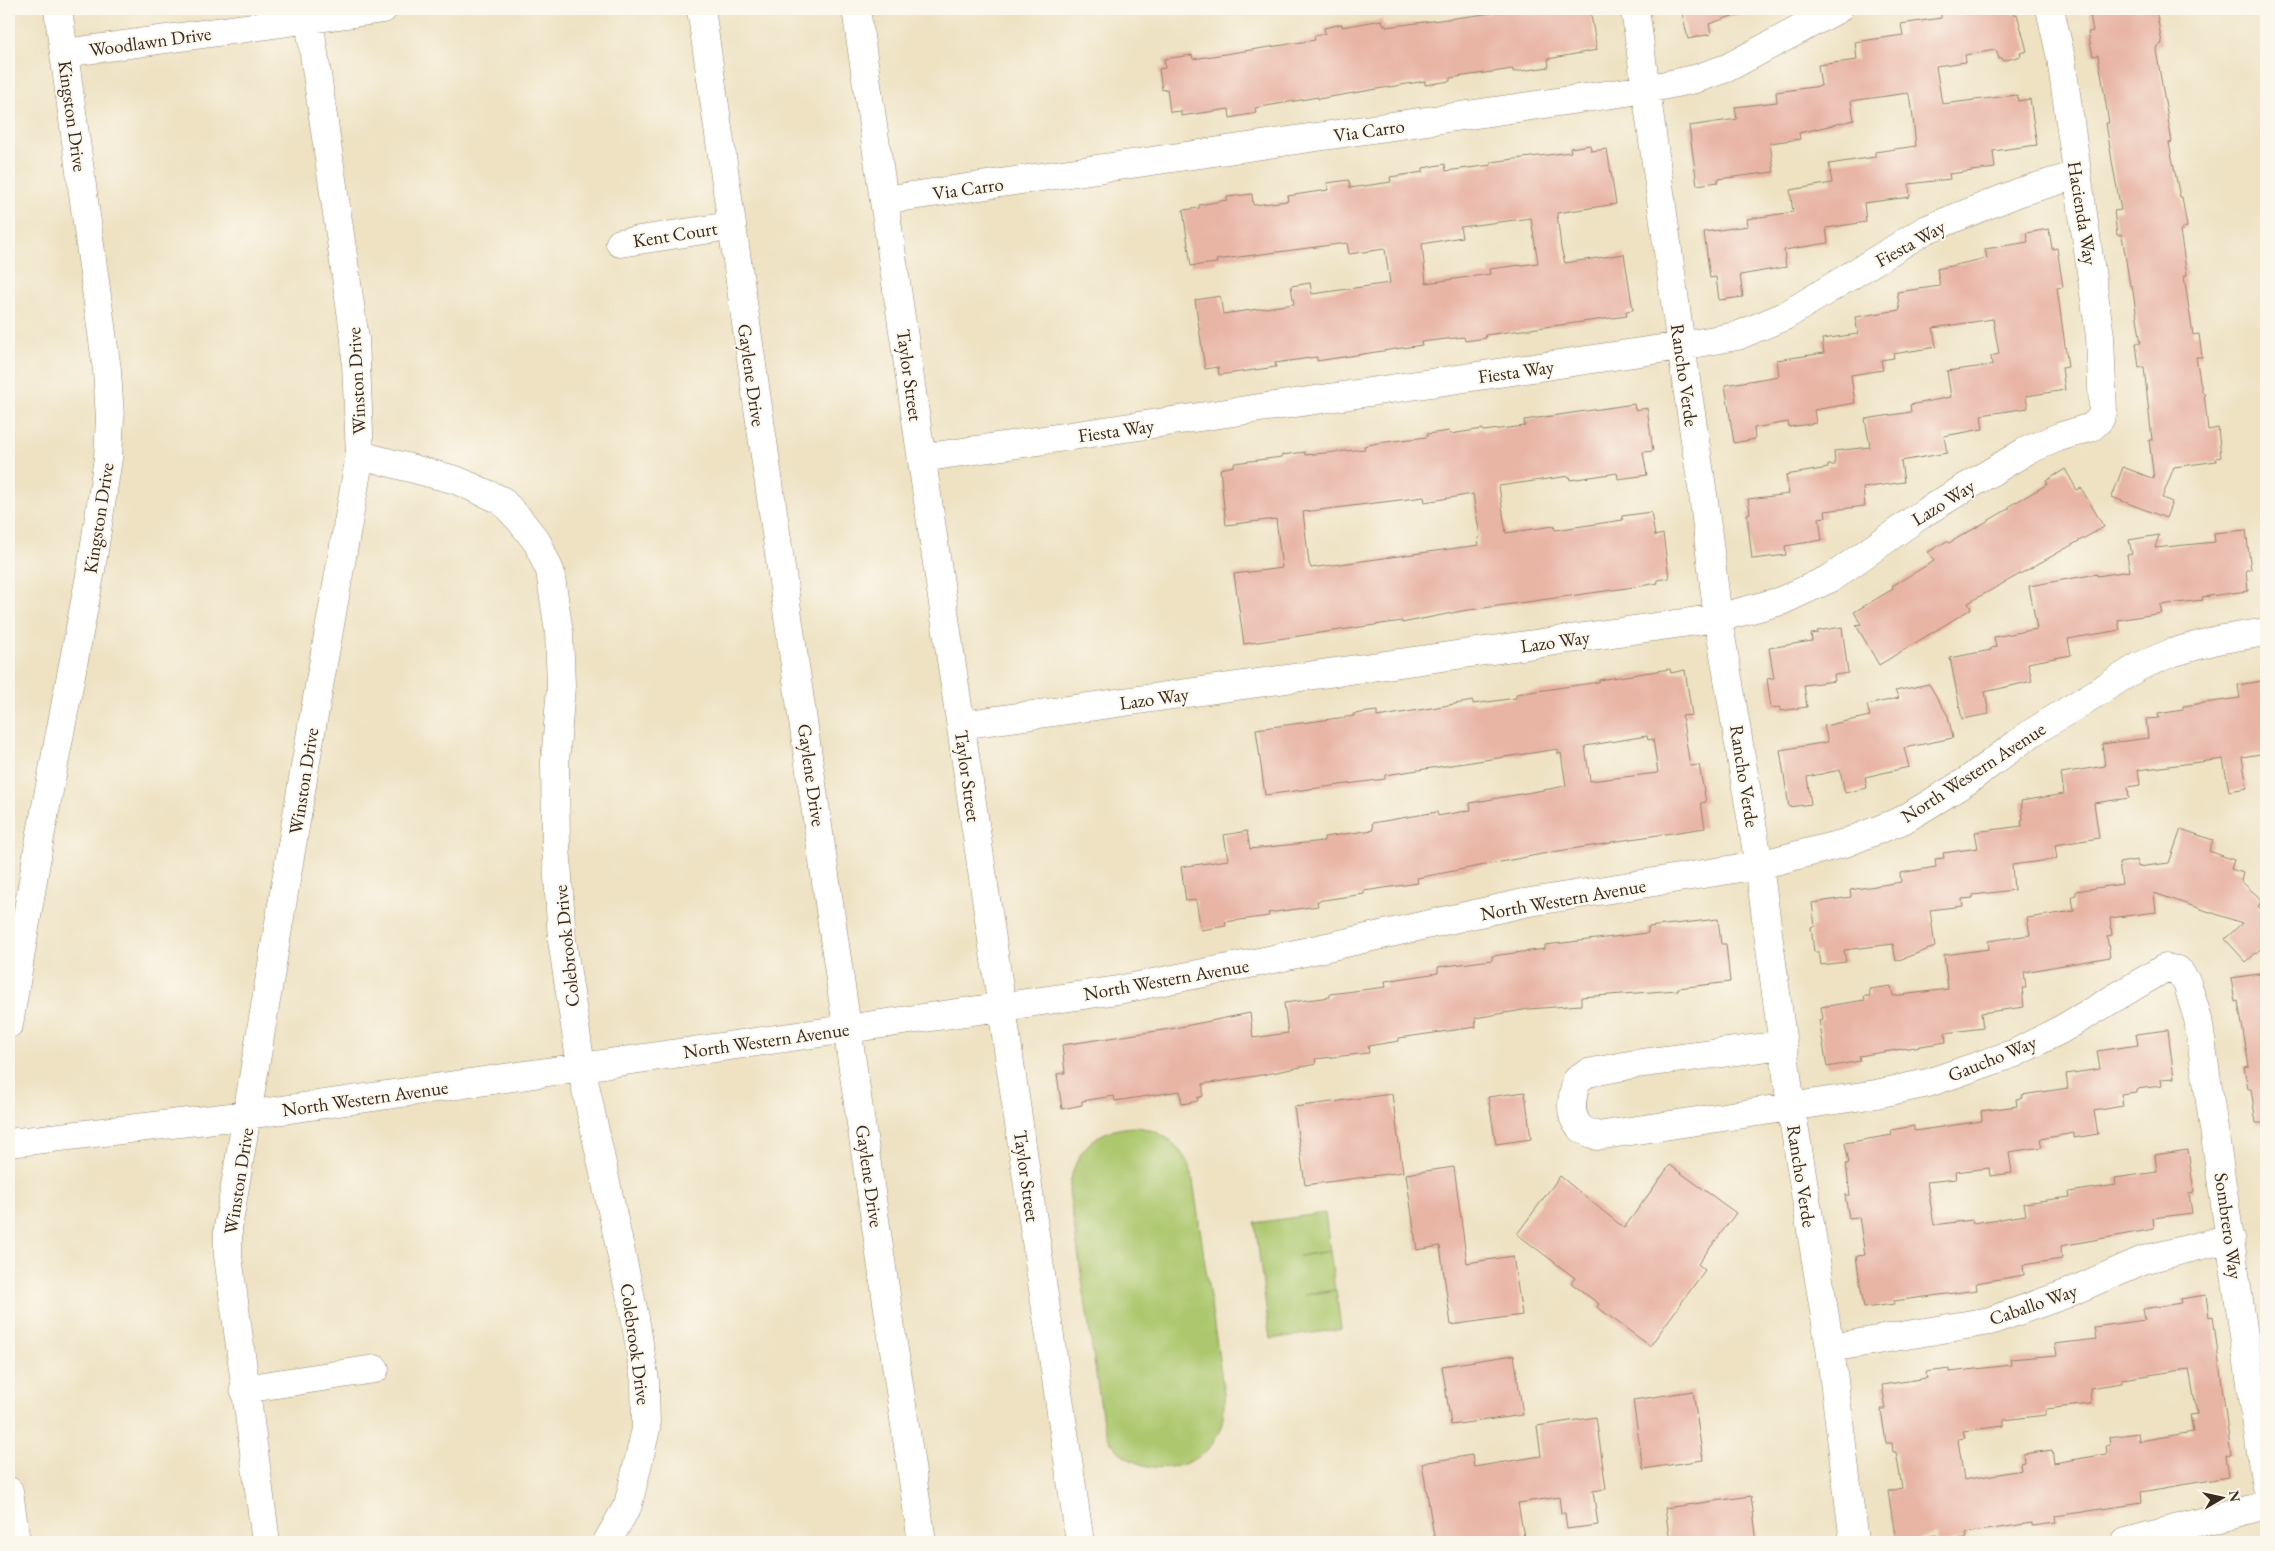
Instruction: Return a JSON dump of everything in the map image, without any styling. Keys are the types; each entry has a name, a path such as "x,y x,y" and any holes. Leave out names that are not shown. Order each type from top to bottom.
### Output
{"street":[{"name":"Kingston Drive","path":"9,1024 40,838 91,570 108,458 110,418 107,370 58,9"},
{"name":"Woodlawn Drive","path":"65,53 383,9"},
{"name":"Gaylene Drive","path":"701,9 730,226 849,1029 922,1542"},
{"name":"Taylor Street","path":"856,9 1080,1542"},
{"name":"Rancho Verde","path":"1635,9 1703,494 1718,618 1759,865 1791,1106 1830,1348 1854,1542"},
{"name":"Via Carro","path":"884,200 1647,89 1695,78 1727,68 1838,9"},
{"name":"Hacienda Way","path":"2050,9 2061,58 2100,336 2103,412 2100,419"},
{"name":"Winston Drive","path":"266,1542 244,1389 228,1256 228,1228 308,749 360,454 355,339 309,20"},
{"name":"Fiesta Way","path":"922,458 1681,346 1737,336 1785,316 1925,230 2020,192 2077,175"},
{"name":"Kent Court","path":"620,243 730,226"},
{"name":"Lazo Way","path":"961,725 1718,618 1781,601 1831,578 1926,512 2026,451 2059,437 2092,427 2100,419"},
{"name":"Colebrook Drive","path":"360,454 456,480 501,500 537,542 550,571 559,632 561,686 555,763 556,846 562,940 581,1066 635,1318 645,1381 646,1429 628,1505 607,1542"},
{"name":"North Western Avenue","path":"9,1143 248,1115 1118,990 1260,962 1524,903 1759,865 1846,843 1903,820 1967,781 2033,732 2140,666 2171,653 2189,648 2266,632"},
{"name":"Gaucho Way","path":"1783,1045 1635,1064 1588,1073 1577,1080 1572,1094 1571,1110 1582,1129 1597,1136 1876,1094 1928,1083 2015,1053 2062,1029 2165,968 2178,970"},
{"name":"Sombrero Way","path":"2178,970 2187,983 2198,1019 2266,1487"},
{"name":"Caballo Way","path":"1830,1348 1990,1321 2066,1294 2143,1260 2230,1238"},
{"path":"244,1389 375,1369"},
{"path":"9,1491 16,1542"},
{"path":"2126,1542 2266,1506"}],"green space":[{"path":"1137,1127 1157,1132 1172,1142 1184,1156 1192,1174 1224,1394 1221,1425 1213,1443 1202,1454 1189,1462 1174,1466 1144,1465 1130,1459 1118,1450 1108,1437 1103,1422 1069,1191 1076,1164 1081,1153 1089,1144 1109,1132 1122,1128"},
{"path":"1325,1213 1335,1290 1304,1295 1336,1290 1341,1329 1270,1339 1255,1223"}],"building":[{"path":"1524,9 1590,9 1597,50 1548,59 1549,67 1513,72 1513,69 1450,78 1450,81 1425,85 1425,81 1318,99 1318,97 1255,108 1256,113 1230,118 1229,109 1181,116 1181,111 1170,112 1167,89 1162,90 1159,69 1165,68 1164,59 1192,55 1193,59 1315,40 1314,36 1325,34 1324,28 1342,24 1342,27 1382,20 1383,25 1386,25 1386,27"},
{"path":"1681,9 1744,9 1744,12 1709,24 1711,34 1688,39"},
{"path":"1972,9 2012,9 2014,15 2017,14 2027,51 2020,53 2021,56 2003,61 2002,58 1999,59 1996,50 1965,55 1966,62 1936,66 1942,104 2017,95 2018,101 2030,99 2037,145 1993,151 1995,168 1949,174 1950,179 1909,184 1910,197 1864,203 1866,222 1826,228 1828,243 1784,250 1786,267 1740,275 1743,297 1719,300 1716,277 1710,278 1704,232 1748,226 1747,219 1793,212 1790,190 1832,183 1829,164 1875,157 1875,152 1916,146 1911,100 1908,93 1851,101 1854,120 1799,133 1800,139 1770,143 1774,172 1718,179 1718,182 1697,185 1689,126 1737,119 1735,107 1777,102 1776,92 1821,86 1818,65 1857,60 1855,42 1903,35 1901,24 1941,18 1941,13"},
{"path":"2089,9 2156,9 2162,44 2157,46 2156,50 2172,142 2169,143 2187,227 2182,228 2182,231 2180,231 2187,275 2184,276 2193,335 2199,334 2202,357 2196,357 2202,392 2204,392 2208,430 2218,428 2221,457 2216,458 2217,461 2174,467 2162,498 2172,502 2166,518 2112,497 2123,467 2154,479 2149,440 2152,440 2144,367 2139,368 2136,343 2141,343 2122,235 2117,235 2114,211 2121,210 2106,123 2109,123 2098,55 2093,56 2088,32 2093,31"},
{"path":"1590,145 1591,151 1607,149 1616,204 1557,213 1561,248 1565,263 1624,254 1633,310 1626,311 1627,316 1485,335 1486,338 1465,341 1464,337 1421,342 1422,345 1317,361 1317,357 1275,363 1276,367 1219,375 1218,367 1205,369 1195,300 1220,296 1223,314 1294,304 1291,286 1310,283 1312,294 1390,283 1385,249 1349,254 1347,243 1216,260 1217,263 1191,266 1183,210 1199,208 1199,205 1227,200 1227,197 1252,194 1253,205 1288,201 1287,196 1328,190 1327,183 1349,180 1350,188 1391,182 1390,177 1423,172 1423,168 1445,164 1446,171 1491,165 1491,162 1571,152 1570,148","holes":["1531,218 1538,263 1489,269 1490,274 1426,283 1422,244 1462,237 1460,227"]},
{"path":"2049,229 2052,249 2057,248 2063,287 2057,288 2068,367 2062,368 2065,390 2026,396 2028,408 1981,415 1983,429 1944,436 1947,453 1901,461 1904,482 1863,488 1865,506 1825,511 1826,517 1819,518 1822,540 1785,546 1786,555 1752,559 1747,514 1750,513 1748,499 1789,494 1786,475 1828,468 1828,465 1835,465 1834,451 1870,447 1865,419 1911,412 1910,405 1951,397 1947,371 1992,365 1991,356 1999,354 1993,319 1933,328 1936,347 1893,354 1894,358 1881,360 1883,370 1851,375 1855,403 1814,410 1816,423 1789,427 1788,422 1754,428 1755,439 1734,443 1725,385 1779,376 1777,360 1824,353 1822,339 1858,334 1855,317 1900,310 1897,292 1940,286 1937,269 1987,258 1985,249 2028,242 2026,233"},
{"path":"1634,404 1635,410 1647,408 1653,451 1643,452 1647,475 1618,479 1617,473 1570,480 1569,476 1499,486 1506,533 1554,526 1555,530 1623,520 1622,516 1651,512 1655,536 1663,534 1669,578 1657,580 1658,583 1634,587 1462,611 1402,623 1402,621 1244,644 1234,574 1282,568 1276,519 1226,525 1220,469 1234,466 1234,463 1282,457 1282,455 1305,452 1305,455 1365,449 1364,446 1427,437 1427,434 1449,431 1450,434 1525,426 1524,420","holes":["1473,494 1480,537 1478,538 1479,545 1311,568 1303,512 1424,497 1425,502"]},
{"path":"2065,469 2077,490 2081,488 2104,527 1968,603 1971,609 1879,665 1856,625 1861,624 1854,612 1893,589 1892,586 1934,561 1928,552 1947,541 1949,543 2010,508 2009,506 2048,484 2046,481"},
{"path":"2246,530 2251,570 2246,570 2248,591 2202,597 2203,600 2160,605 2162,613 2118,620 2120,630 2068,639 2071,655 2028,663 2032,681 1985,692 1989,714 1962,719 1950,658 1991,650 1991,648 1996,647 1994,637 2037,629 2029,586 2097,574 2097,576 2130,571 2127,555 2132,554 2129,540 2159,535 2155,548 2215,542 2214,533"},
{"path":"1842,627 1848,673 1834,675 1835,681 1804,685 1807,707 1780,711 1780,707 1771,708 1767,679 1774,678 1769,648 1812,641 1811,634 1818,633 1817,631"},
{"path":"1670,669 1671,673 1685,670 1692,715 1682,716 1690,766 1699,765 1706,802 1701,803 1705,828 1558,851 1417,878 1418,883 1364,891 1364,894 1317,901 1318,906 1268,913 1269,916 1225,922 1226,926 1201,930 1196,900 1186,901 1181,867 1228,860 1224,835 1247,831 1250,849 1324,841 1324,837 1373,830 1372,823 1437,812 1438,816 1471,810 1470,803 1566,786 1561,753 1558,754 1558,749 1385,775 1385,779 1265,795 1256,729 1354,716 1353,714 1377,711 1377,717 1473,701 1473,704 1516,698 1516,694 1599,682 1599,680","holes":["1647,736 1648,740 1653,739 1658,773 1590,781 1585,746"]},
{"path":"2261,681 2264,703 2266,703 2266,753 2242,757 2247,788 2229,791 2223,759 2138,770 2140,785 2128,787 2129,798 2094,803 2099,838 2055,845 2057,859 2012,865 2014,890 1973,895 1973,898 1962,899 1963,906 1930,910 1935,947 1896,961 1893,944 1844,950 1846,962 1821,965 1819,952 1814,952 1811,927 1815,926 1812,903 1851,897 1850,890 1901,882 1900,873 1936,867 1935,859 1944,858 1943,853 1978,848 1975,832 2022,826 2021,801 2064,794 2061,773 2105,766 2102,744 2148,738 2146,719 2159,718 2158,714 2183,710 2183,706 2240,698 2238,685"},
{"path":"1929,684 1948,716 1953,738 1904,748 1909,767 1865,777 1867,788 1845,793 1840,770 1807,777 1811,804 1789,807 1780,750 1828,742 1824,726 1870,716 1867,705 1899,698 1895,691"},
{"path":"2181,829 2213,840 2209,851 2234,860 2231,869 2243,873 2241,881 2263,901 2258,906 2266,915 2266,944 2246,962 2225,939 2242,923 2154,893 2156,912 2110,918 2112,935 2107,936 2110,957 2024,972 2026,988 2022,988 2024,1007 1981,1013 1983,1028 1945,1033 1946,1042 1859,1056 1860,1061 1827,1067 1819,1020 1823,1019 1821,1007 1865,1000 1864,996 1870,996 1869,989 1891,986 1893,996 1948,989 1944,955 1989,949 1988,941 2030,935 2027,918 2074,911 2072,896 2076,895 2076,891 2122,884 2119,863 2137,860 2138,867 2169,863"},
{"path":"1718,919 1721,944 1726,944 1730,982 1678,988 1678,990 1581,997 1581,1005 1529,1009 1475,1018 1476,1027 1399,1038 1399,1041 1368,1046 1369,1053 1315,1059 1316,1064 1203,1084 1203,1096 1197,1098 1198,1101 1182,1104 1180,1091 1115,1101 1114,1096 1082,1101 1082,1105 1062,1109 1057,1074 1065,1073 1062,1045 1170,1029 1250,1013 1253,1038 1288,1033 1284,1003 1330,997 1330,994 1386,987 1385,981 1438,973 1438,967 1492,960 1492,956 1545,949 1545,945 1648,933 1648,927"},
{"path":"2266,973 2266,1123 2256,1123 2251,1089 2248,1089 2244,1067 2249,1066 2238,1001 2235,1002 2231,978"},
{"path":"2168,1030 2174,1078 2161,1079 2162,1086 2136,1089 2136,1092 2121,1094 2123,1106 2094,1111 2098,1134 2074,1138 2074,1133 2040,1139 2042,1147 2009,1152 2012,1173 1990,1176 1989,1168 1955,1172 1956,1179 1927,1182 1934,1225 1972,1220 1973,1223 2026,1215 2024,1203 2070,1197 2069,1192 2116,1185 2115,1178 2157,1172 2155,1155 2188,1150 2194,1192 2189,1193 2192,1213 2153,1218 2154,1229 2061,1246 2062,1259 2023,1265 2024,1275 1976,1283 1977,1290 1894,1301 1894,1304 1864,1308 1856,1256 1865,1255 1859,1217 1849,1218 1845,1195 1850,1195 1846,1164 1849,1163 1845,1143 1892,1135 1891,1130 1914,1126 1914,1131 1982,1121 1981,1111 2017,1106 2016,1099 2023,1098 2022,1095 2068,1088 2066,1074 2100,1069 2097,1051 2138,1045 2136,1034"},
{"path":"1525,1092 1531,1139 1496,1144 1488,1097"},
{"path":"1392,1094 1403,1172 1305,1185 1294,1107"},
{"path":"1670,1165 1736,1213 1698,1264 1705,1270 1650,1346 1597,1307 1599,1304 1571,1283 1575,1278 1517,1234 1560,1176 1624,1228"},
{"path":"1454,1167 1467,1263 1513,1256 1522,1315 1451,1325 1440,1246 1417,1250 1406,1174"},
{"path":"2206,1295 2209,1317 2213,1316 2231,1455 2225,1456 2228,1477 2141,1492 2142,1503 2056,1516 2057,1523 2032,1526 2032,1523 1966,1533 1967,1538 1938,1542 1937,1535 1896,1542 1888,1491 1902,1488 1896,1452 1893,1452 1892,1443 1886,1443 1881,1409 1886,1409 1882,1385 1927,1378 1926,1372 1950,1369 1950,1372 2011,1365 2010,1359 2057,1355 2055,1344 2096,1339 2094,1327 2145,1320 2143,1309 2181,1303 2180,1299","holes":["2189,1369 2197,1414 2190,1415 2193,1432 2139,1441 2138,1433 2109,1437 2110,1444 2106,1445 2107,1454 2054,1463 2052,1450 2023,1454 2024,1462 2020,1463 2021,1470 1964,1480 1958,1439 1965,1438 1963,1431 2004,1426 2004,1420 2046,1415 2046,1409 2091,1404 2090,1388 2122,1383 2122,1379"]},
{"path":"1514,1355 1523,1415 1451,1425 1442,1366"},
{"path":"1693,1391 1703,1460 1643,1469 1633,1400"},
{"path":"1596,1417 1606,1489 1593,1491 1598,1525 1567,1529 1565,1513 1561,1513 1559,1497 1518,1503 1525,1542 1435,1542 1422,1463 1472,1455 1474,1467 1541,1456 1537,1426"},
{"path":"1751,1496 1757,1542 1670,1542 1665,1508"}]}
